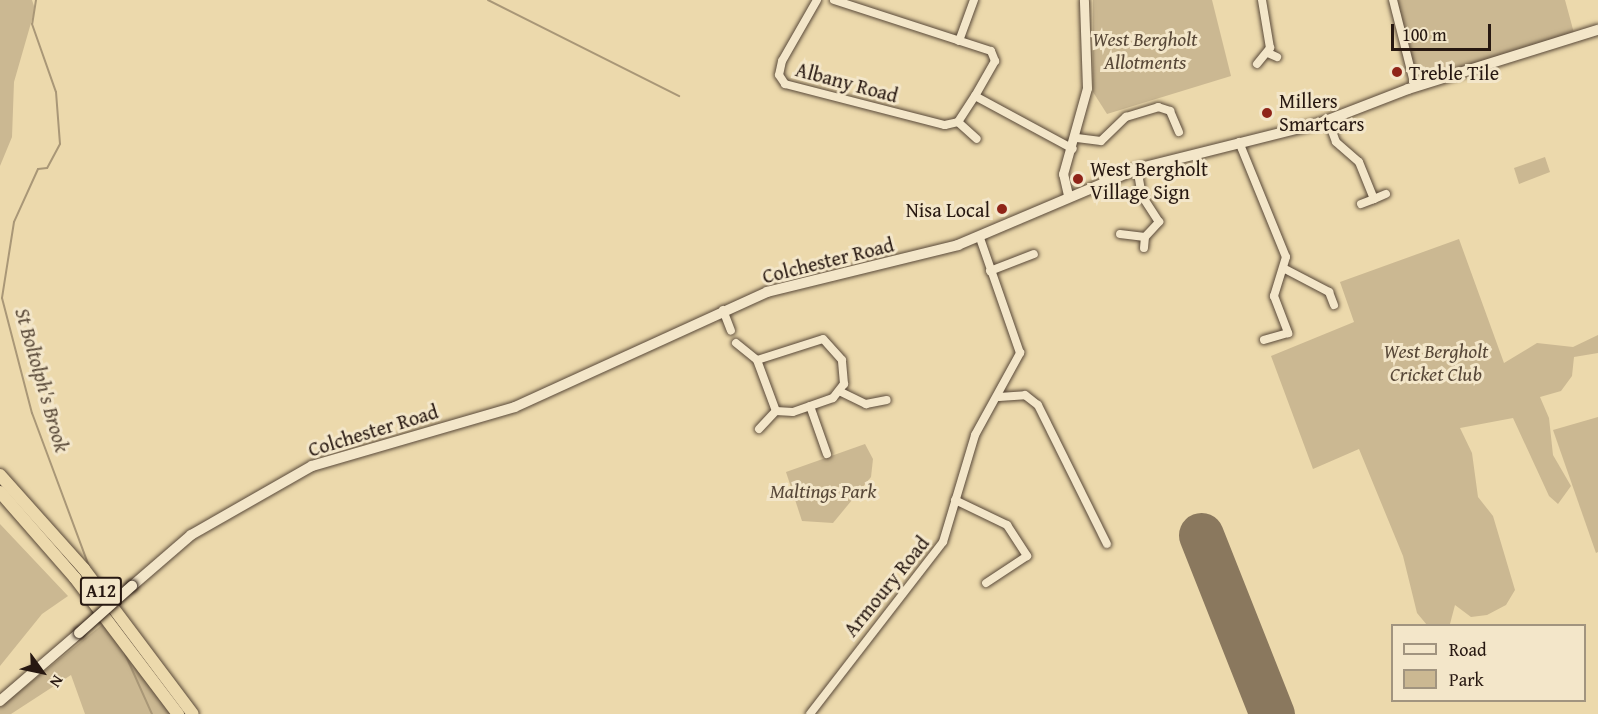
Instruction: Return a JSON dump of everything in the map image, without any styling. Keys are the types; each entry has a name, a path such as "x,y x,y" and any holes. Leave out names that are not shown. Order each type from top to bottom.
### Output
{"highway":[{"name":"A12","path":"0,475 84,569 194,714"},
{"name":"A12","path":"0,492 75,578 178,714"}],"main road":[{"name":"Colchester Road","path":"0,700 191,535 312,466 516,407 723,310 792,284 980,238 1068,195 1137,169 1328,120 1415,86 1598,30"}],"street":[{"name":"Albany Road","path":"817,0 792,38 780,81 945,125 957,122"},
{"path":"834,0 992,51 995,58 975,96 957,122 977,139"},
{"path":"959,40 974,0"},
{"path":"1068,195 1062,179 1077,138 1088,73 1084,0"},
{"path":"1262,0 1268,54"},
{"path":"1393,0 1415,86"},
{"path":"1268,54 1277,57"},
{"path":"1257,64 1268,54"},
{"path":"975,96 1073,149"},
{"path":"1077,138 1098,142 1126,117 1158,106 1170,111 1179,132"},
{"path":"1328,120 1336,142 1359,162 1374,199"},
{"path":"1239,141 1284,249 1285,269 1274,296 1288,333 1264,340"},
{"path":"1137,169 1142,196 1159,222 1145,237 1144,248"},
{"path":"1361,204 1386,194"},
{"path":"1120,234 1145,237"},
{"name":"Armoury Road","path":"810,714 943,542 975,435 999,397 1021,347 990,271 980,238"},
{"path":"990,271 1034,254"},
{"path":"1285,269 1329,292 1334,305"},
{"path":"723,310 732,331"},
{"path":"757,360 823,339 842,360 842,392"},
{"path":"736,343 757,360 776,411"},
{"path":"842,392 866,404 887,400"},
{"path":"759,429 776,411 810,406 842,392"},
{"path":"999,397 1025,395 1038,405 1107,544"},
{"path":"810,406 827,454"},
{"path":"955,500 993,514 1027,556 986,584"}],"green space":[{"path":"0,0 32,0 35,9 14,82 12,137 0,166"},
{"name":"West Bergholt Allotments","path":"1093,0 1212,0 1231,76 1107,114 1093,92"},
{"path":"1396,0 1565,0 1574,33 1417,82"},
{"path":"1545,157 1550,172 1519,184 1514,168"},
{"name":"West Bergholt Cricket Club","path":"1459,239 1504,363 1537,343 1573,347 1598,335 1598,353 1574,357 1572,376 1561,391 1540,397 1549,418 1553,455 1571,486 1558,504 1549,496 1513,418 1460,428 1472,453 1478,497 1493,516 1515,590 1506,605 1487,615 1471,617 1455,605 1450,624 1426,624 1417,613 1403,556 1359,449 1313,469 1271,356 1354,322 1340,282"},
{"path":"1598,417 1598,552 1596,553 1553,430"},
{"name":"Maltings Park","path":"865,444 873,459 871,477 833,523 802,521 786,472"},
{"path":"0,524 68,596 42,614 0,666"},
{"path":"103,624 173,714 85,714 71,675 11,714 0,714 0,707"}],"waterway":[{"name":"St Boltolph's Brook","path":"36,0 32,24 56,92 60,144 47,168 38,169 14,222 2,298 32,413 89,566"},
{"path":"488,0 679,96"},
{"path":"125,654 152,714"}],"runway":[{"path":"1201,535 1272,714"}],"place":[{"name":"Treble Tile","path":"1397,72"},
{"name":"Millers Smartcars","path":"1267,113"},
{"name":"West Bergholt Village Sign","path":"1078,179"},
{"name":"Nisa Local","path":"1002,209"}]}
